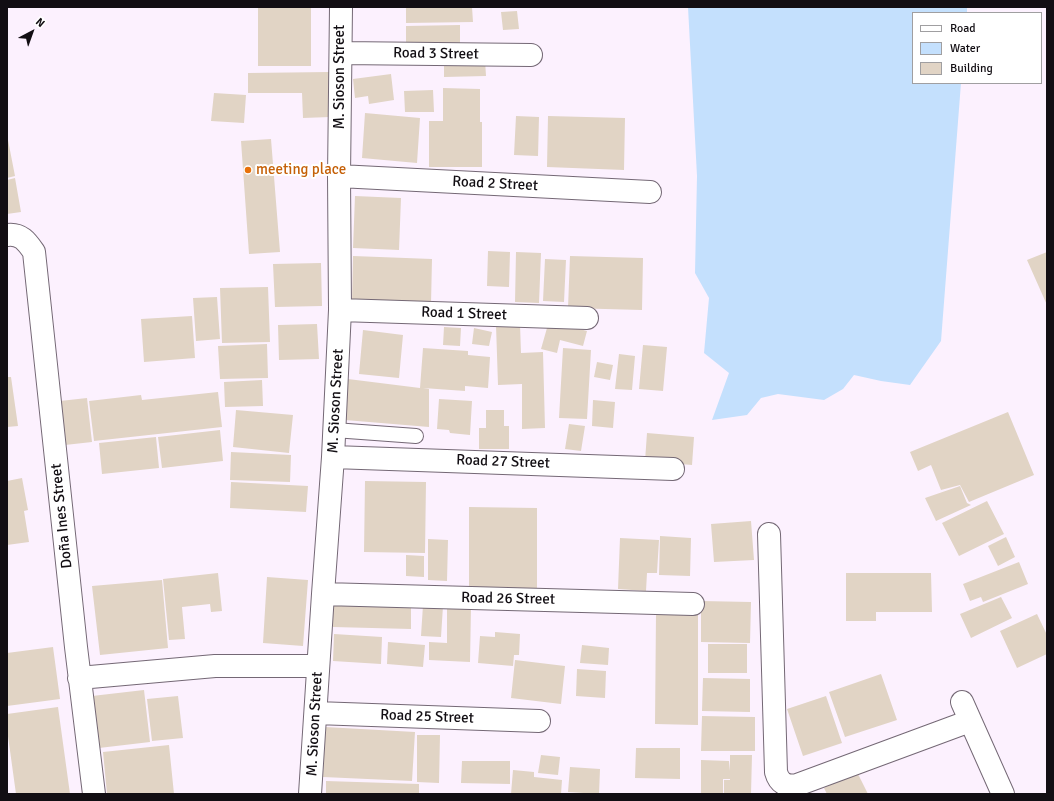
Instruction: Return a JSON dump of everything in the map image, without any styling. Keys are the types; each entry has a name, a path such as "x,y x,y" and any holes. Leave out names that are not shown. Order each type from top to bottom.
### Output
{"street":[{"name":"M. Sioson Street","path":"310,794 333,456 340,310 339,176 341,7"},
{"name":"Road 3 Street","path":"341,53 531,55"},
{"name":"Road 2 Street","path":"339,176 650,192"},
{"name":"Doña Ines Street","path":"16,238 34,252 79,678 94,794"},
{"name":"Road 1 Street","path":"340,310 587,318"},
{"name":"Road 27 Street","path":"333,456 673,469"},
{"path":"769,534 776,772 780,781 785,785 797,785 970,721"},
{"name":"Road 26 Street","path":"323,594 693,604"},
{"path":"79,678 215,666 318,666"},
{"path":"962,702 1003,794"},
{"name":"Road 25 Street","path":"316,713 539,721"}],"lane":[{"path":"334,430 416,436"}],"water":[{"path":"688,7 967,7 967,12 912,12 912,84 961,84 941,341 910,385 854,375 843,389 824,400 778,394 761,398 747,415 712,420 729,373 704,353 709,298 695,273 697,176"}],"building":[{"path":"258,7 311,7 311,66 258,66"},
{"path":"406,7 472,7 473,22 406,23"},
{"path":"517,11 519,29 503,30 501,12"},
{"path":"460,25 460,46 406,46 406,26"},
{"path":"444,60 485,60 486,76 444,77"},
{"path":"329,72 330,117 303,118 302,93 248,93 248,73"},
{"path":"391,74 394,100 369,104 368,96 355,98 353,79"},
{"path":"443,88 480,89 482,167 429,167 429,121 443,121"},
{"path":"433,90 434,112 405,112 404,91"},
{"path":"214,93 246,95 244,123 211,121"},
{"path":"365,113 420,118 417,163 362,158"},
{"path":"516,116 539,117 538,156 514,155"},
{"path":"548,116 625,118 624,170 547,167"},
{"path":"271,139 280,252 249,254 241,141"},
{"path":"7,140 15,176 7,178"},
{"path":"15,178 21,212 7,214 7,180"},
{"path":"355,196 401,198 399,250 353,248"},
{"path":"488,251 510,252 509,287 487,286"},
{"path":"516,252 541,253 539,303 515,302"},
{"path":"1047,252 1047,305 1027,260"},
{"path":"353,256 432,259 431,304 352,302"},
{"path":"570,256 643,258 642,310 568,308"},
{"path":"545,259 566,260 564,302 543,301"},
{"path":"321,263 322,306 275,307 273,264"},
{"path":"268,287 270,342 222,343 220,288"},
{"path":"217,297 220,339 196,341 193,298"},
{"path":"192,316 195,358 144,362 141,319"},
{"path":"549,321 587,331 583,346 560,340 557,353 541,349"},
{"path":"317,324 319,359 279,360 278,325"},
{"path":"520,324 521,353 543,352 545,428 522,429 522,384 498,385 496,325"},
{"path":"444,327 461,328 460,346 443,345"},
{"path":"474,328 492,332 489,346 472,344"},
{"path":"363,330 403,335 399,378 359,374"},
{"path":"267,344 268,378 220,379 218,346"},
{"path":"643,345 667,347 663,391 639,389"},
{"path":"423,348 468,351 468,355 490,357 488,388 465,386 465,391 423,388 429,389 429,427 345,420 348,379 420,388"},
{"path":"563,348 591,350 587,419 559,418"},
{"path":"619,354 635,356 632,390 615,389"},
{"path":"597,362 613,365 610,380 594,377"},
{"path":"7,377 11,377 18,426 7,427"},
{"path":"262,380 263,406 225,407 224,382"},
{"path":"218,392 222,427 94,441 89,401 141,395 142,400"},
{"path":"87,398 92,442 65,445 60,401"},
{"path":"439,399 472,401 470,435 450,433 449,430 437,429"},
{"path":"593,400 615,402 613,428 592,426"},
{"path":"236,410 293,415 289,453 233,447"},
{"path":"486,410 504,410 504,426 509,426 509,449 479,449 479,428 486,428"},
{"path":"1008,412 1034,475 969,502 960,485 941,490 931,465 918,471 910,452"},
{"path":"569,424 585,426 581,451 565,449"},
{"path":"220,430 223,461 162,468 158,437"},
{"path":"647,433 694,437 692,465 645,461"},
{"path":"156,437 159,468 102,474 99,443"},
{"path":"231,452 291,455 290,482 230,480"},
{"path":"22,478 28,510 24,511 29,542 7,545 7,481"},
{"path":"365,481 426,482 425,553 364,552"},
{"path":"231,482 308,486 306,512 230,508"},
{"path":"960,486 967,503 971,505 936,521 925,498"},
{"path":"987,501 1004,534 959,556 942,523"},
{"path":"469,507 537,508 537,593 469,593"},
{"path":"751,521 754,560 714,562 711,524"},
{"path":"660,536 691,538 690,576 659,575"},
{"path":"1006,537 1015,557 998,566 988,546"},
{"path":"620,538 659,540 657,573 647,573 646,591 618,589"},
{"path":"428,539 448,540 447,581 428,580"},
{"path":"406,555 424,556 424,577 406,576"},
{"path":"1019,562 1028,584 983,602 981,597 970,601 963,584"},
{"path":"218,573 222,611 211,612 210,604 182,607 185,639 169,640 163,579"},
{"path":"846,573 931,573 932,612 876,612 876,621 846,621"},
{"path":"267,577 308,580 303,646 263,643"},
{"path":"162,580 168,648 100,655 92,586"},
{"path":"1001,597 1012,618 971,638 960,614"},
{"path":"701,601 751,602 750,643 701,642"},
{"path":"333,604 411,606 411,629 333,627"},
{"path":"423,605 443,606 441,637 421,636"},
{"path":"447,606 471,607 470,662 429,660 429,642 447,643"},
{"path":"656,614 698,615 698,725 655,724"},
{"path":"1037,614 1047,635 1047,654 1017,668 1000,631"},
{"path":"495,632 520,634 519,655 514,655 513,666 478,663 480,636 495,637"},
{"path":"334,634 382,637 381,664 333,661"},
{"path":"388,642 425,645 423,667 387,664"},
{"path":"708,644 747,644 747,673 708,673"},
{"path":"582,645 609,648 608,665 580,663"},
{"path":"53,647 60,699 7,706 7,653"},
{"path":"515,660 565,666 561,704 511,698"},
{"path":"577,669 606,671 605,698 576,696"},
{"path":"881,674 897,720 845,737 829,692"},
{"path":"703,678 750,679 750,712 702,711"},
{"path":"144,690 150,742 99,748 92,696"},
{"path":"178,696 183,738 152,741 147,699"},
{"path":"826,696 842,743 803,756 787,709"},
{"path":"58,707 70,794 16,794 7,729 7,714"},
{"path":"702,716 755,717 755,751 701,751"},
{"path":"325,727 415,732 412,781 323,777"},
{"path":"417,735 440,735 439,783 417,782"},
{"path":"169,745 174,794 107,794 103,752"},
{"path":"636,748 680,748 680,779 635,778"},
{"path":"541,755 560,757 558,775 538,773"},
{"path":"730,755 752,755 751,794 724,794 724,780 730,779 723,779 723,794 701,794 701,760 729,761 730,771"},
{"path":"462,761 510,761 510,784 461,783"},
{"path":"570,767 600,769 599,794 568,792"},
{"path":"513,770 534,772 534,777 562,780 561,794 511,794"},
{"path":"857,772 868,794 827,794 824,788"},
{"path":"326,781 419,784 419,794 326,794"}],"place":[{"name":"meeting place","path":"248,170"}]}
